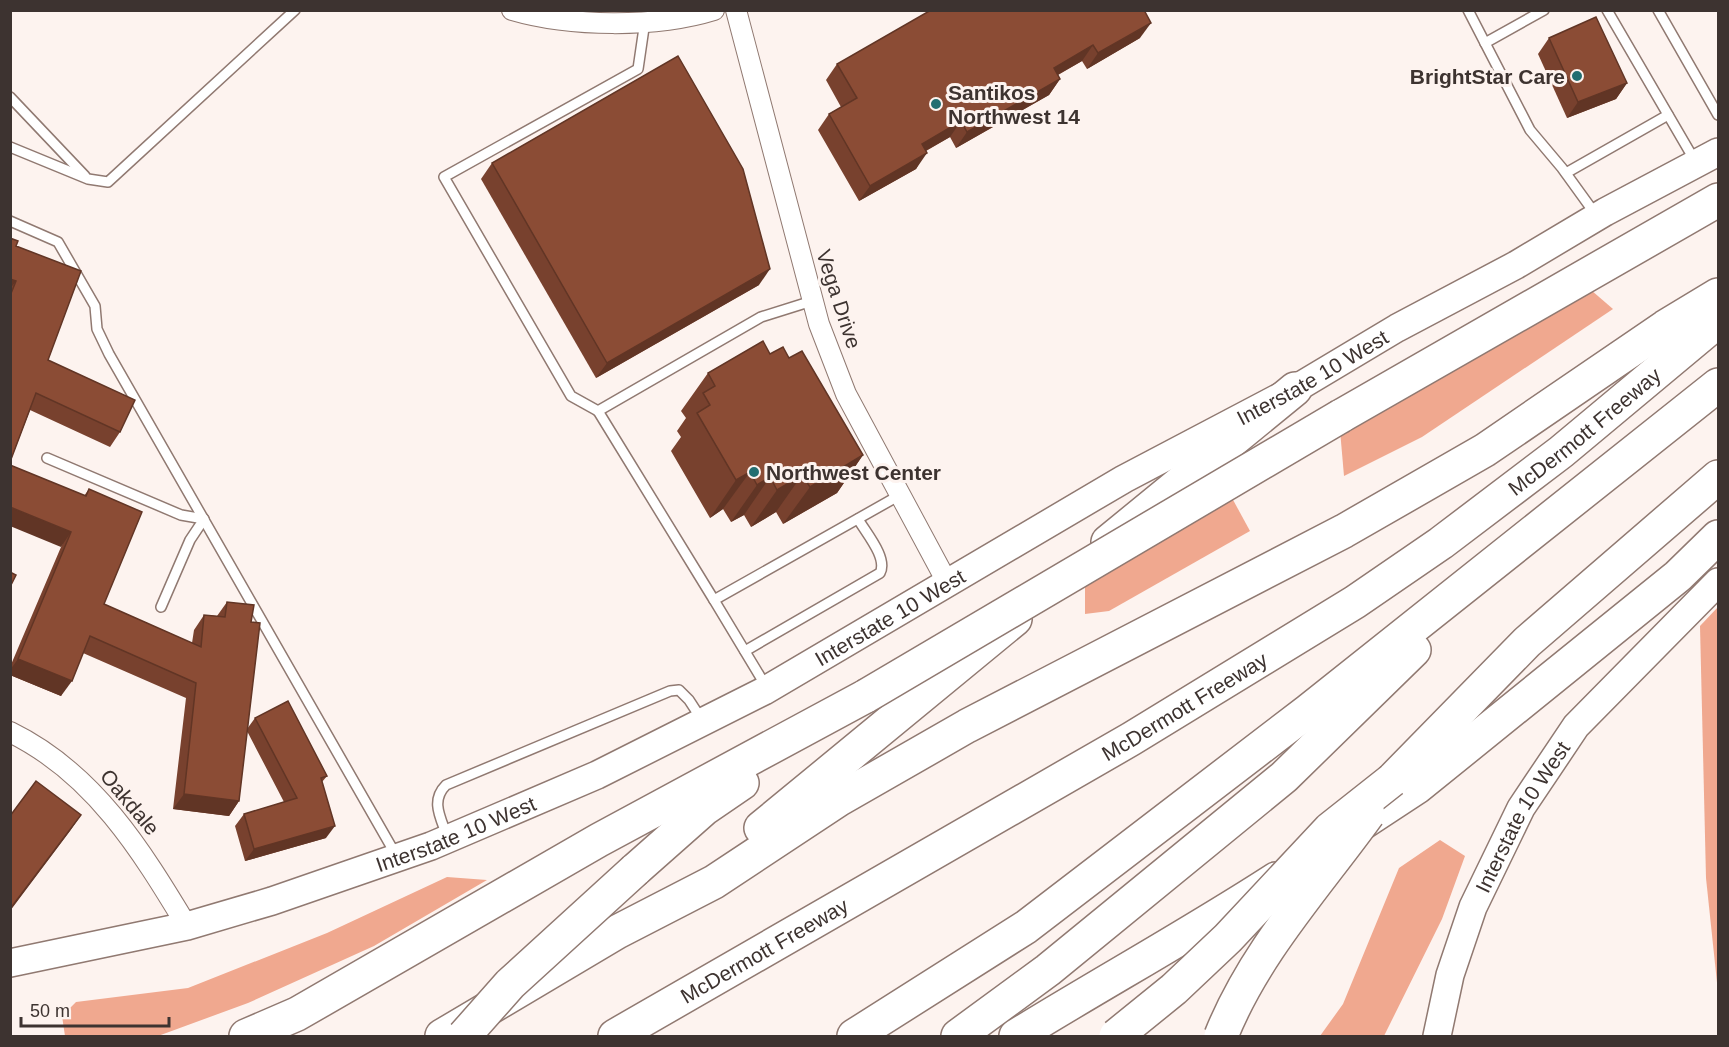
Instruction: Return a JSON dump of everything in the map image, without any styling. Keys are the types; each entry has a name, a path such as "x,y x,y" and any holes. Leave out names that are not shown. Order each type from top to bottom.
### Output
{"highway":[{"path":"246,1036 297,1014 599,840 866,696 1341,416 1719,200"},
{"path":"442,1036 617,932 714,882 838,800 967,726 1344,531 1475,456 1567,396 1665,327 1719,295"},
{"name":"McDermott Freeway","path":"615,1036 1131,739 1355,602 1441,543 1561,452 1719,321"},
{"path":"854,1036 1026,927 1308,711 1719,385"},
{"path":"617,932 766,825 1294,389"},
{"path":"1116,1036 1174,989 1228,938 1330,829 1392,780 1527,642 1719,477"},
{"path":"958,1036 1048,970 1284,777 1538,530"},
{"path":"1016,1036 1193,933 1417,787 1678,576 1719,537"},
{"path":"464,1036 510,984 567,929 704,809 866,696"},
{"path":"1221,1036 1235,1001 1274,940 1392,780"}],"main road":[{"name":"Interstate 10 West","path":"10,963 187,926 272,902 448,838 597,775 768,689 1124,479 1294,389 1397,328 1516,265 1597,217 1707,157"},
{"name":"Interstate 10 West","path":"1437,1036 1450,975 1473,908 1521,808 1576,726 1719,582"}],"street":[{"path":"521,12 606,23 697,16 714,10"},
{"name":"Vega Drive","path":"736,10 812,301 846,394 947,582"},
{"name":"Oakdale","path":"10,732 48,755 104,804 129,833 187,926"}],"lane":[{"path":"10,147 88,179 108,182 295,10"},
{"path":"1468,10 1530,130 1566,173 1597,217"},
{"path":"1485,43 1544,10"},
{"path":"1606,10 1668,115 1707,157"},
{"path":"1658,10 1719,115"},
{"path":"645,21 638,69 444,177 571,396 598,411 768,689"},
{"path":"10,97 88,179"},
{"path":"1566,173 1668,115"},
{"path":"10,221 57,242 95,306 97,329 109,354 397,857"},
{"path":"598,411 761,317 812,301"},
{"path":"47,458 181,515 204,519"},
{"path":"714,600 900,495"},
{"path":"160,607 190,540 204,519"},
{"path":"745,651 880,573 883,568 881,559 858,519"},
{"path":"448,838 436,803 438,793 446,785 670,691 678,690 690,700 703,722"}],"shaded area":[{"path":"1584,284 1613,309 1422,437 1344,476 1340,430"},
{"path":"1232,498 1250,531 1109,611 1085,614 1085,576"},
{"path":"1718,607 1718,992 1706,878 1700,626"},
{"path":"1440,840 1465,856 1442,919 1384,1036 1320,1036 1343,1004 1399,868"},
{"path":"447,877 487,880 374,946 248,1003 158,1036 65,1036 62,1016 76,1002 188,988 327,933"}],"building":[{"name":"Santikos Northwest 14","path":"931,10 1144,10 1151,23 1098,53 1093,45 1054,68 1060,79 967,132 961,121 922,144 927,153 870,186 829,114 857,98 837,64"},
{"path":"1596,17 1627,83 1578,102 1549,38"},
{"path":"678,56 743,169 770,269 607,363 492,163"},
{"path":"10,238 18,241 16,246 81,271 48,360 135,400 120,432 36,393 10,462 10,296 16,281 10,279"},
{"path":"763,341 770,354 783,347 789,358 802,351 863,455 810,487 802,475 777,490 770,477 757,485 750,472 736,480 697,413 710,405 703,393 715,386 708,373"},
{"path":"10,465 86,496 89,489 142,512 104,604 201,647 204,615 225,617 227,602 254,605 251,622 260,623 239,801 184,794 196,683 90,636 72,681 18,659 71,532 10,507"},
{"path":"10,572 16,575 10,587"},
{"path":"288,701 327,776 321,778 335,826 254,849 244,814 297,798 255,718"},
{"path":"36,781 81,815 10,909 10,816"}],"place":[{"name":"BrightStar Care","path":"1577,76"},
{"name":"Santikos Northwest 14","path":"936,104"},
{"name":"Northwest Center","path":"754,472"}]}
